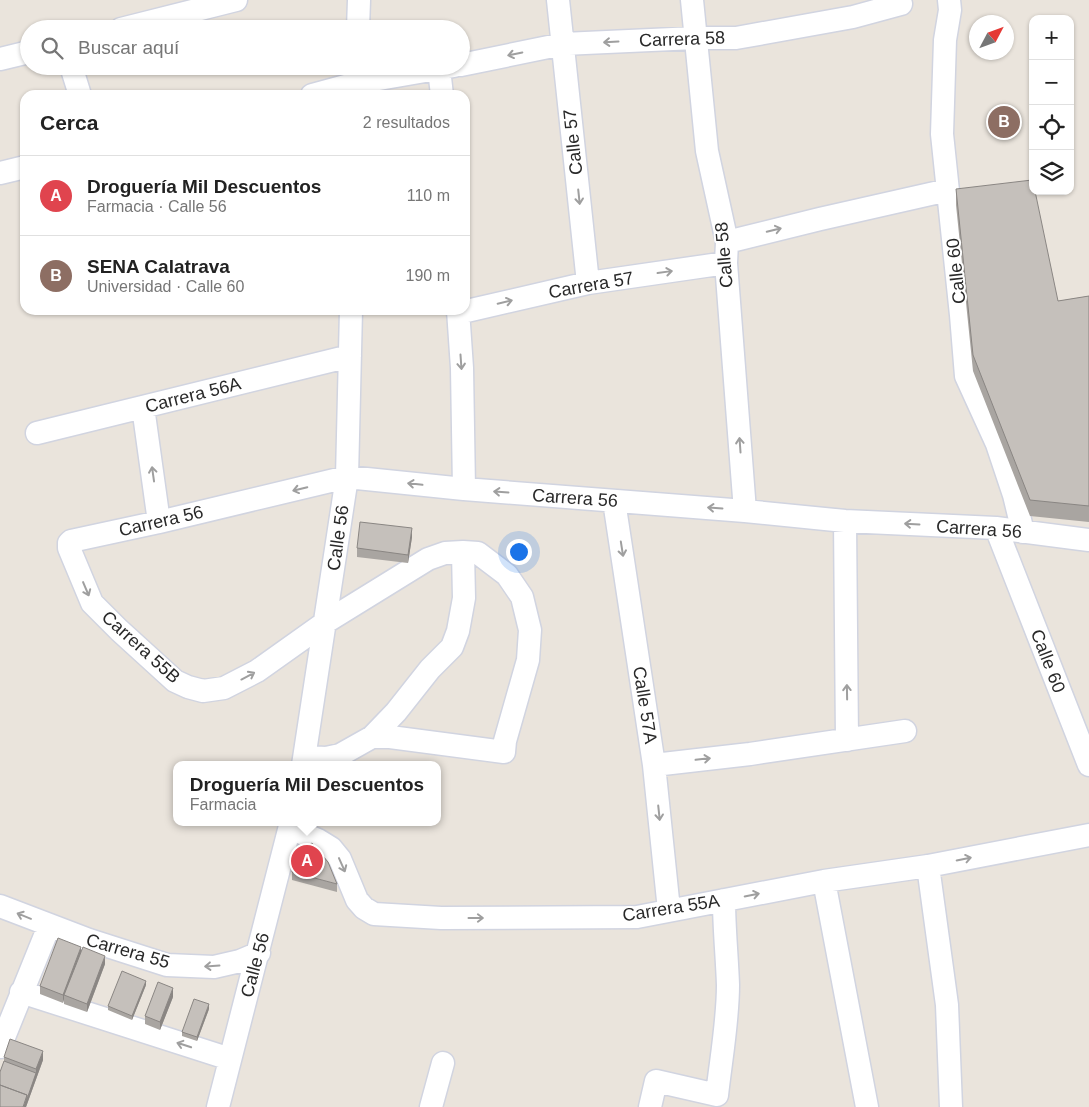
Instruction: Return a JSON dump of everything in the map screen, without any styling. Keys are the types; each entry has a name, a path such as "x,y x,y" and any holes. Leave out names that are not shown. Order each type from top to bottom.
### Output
{"street":[{"path":"157,20 236,0"},
{"path":"358,20 359,0"},
{"name":"Calle 57","path":"558,0 588,283"},
{"name":"Calle 58","path":"692,0 707,151 726,253 745,511"},
{"name":"Calle 60","path":"949,0 950,10 945,40 942,134 966,376 997,444 1014,494 1023,532"},
{"name":"Carrera 58","path":"470,63 563,44 736,38 853,17 900,4"},
{"path":"0,59 20,54"},
{"path":"74,75 79,90"},
{"path":"328,90 356,81 398,75"},
{"path":"443,90 445,75"},
{"path":"0,173 20,168"},
{"name":"Carrera 57","path":"470,309 726,253 820,219 948,190"},
{"name":"Calle 56","path":"304,761 347,477 351,315"},
{"path":"458,315 462,368 464,489"},
{"name":"Carrera 56A","path":"37,433 350,356"},
{"path":"144,407 159,522"},
{"name":"Carrera 56","path":"69,543 347,477 464,489 745,511 845,521 996,528 1089,540"},
{"name":"Calle 57A","path":"614,501 654,764 670,910"},
{"path":"845,521 847,740"},
{"name":"Calle 60","path":"996,528 1089,765"},
{"name":"Carrera 55B","path":"69,543 69,548 92,603 175,681 203,691 224,688 257,671 326,622 428,559 445,553 463,552"},
{"path":"304,761 340,755 372,737 396,712 430,669 452,647 458,631 464,598 463,552 478,553 507,576 522,597 530,630 528,660 505,741 504,752 390,737 372,737"},
{"path":"654,764 905,732"},
{"name":"Calle 56","path":"223,1106 230,1060 291,826"},
{"name":"Carrera 55A","path":"293,826 331,848 340,859 357,900 364,908 374,914 441,918 637,917 824,882 928,866 1089,834"},
{"path":"928,866 946,1005 951,1107"},
{"path":"824,882 867,1107"},
{"path":"650,1107 656,1081 717,1095 726,1027 728,985 724,936 724,900"},
{"name":"Carrera 55","path":"0,906 49,926 167,965 214,967 240,961 259,953"},
{"path":"0,1047 49,926"},
{"path":"21,992 230,1060"},
{"path":"431,1107 443,1063"}],"building":[{"path":"1029,180 1029,195 1036,195 1058,301 1089,296 1089,506 1030,500 973,355 956,189"},
{"path":"360,522 412,528 408,555 357,548"},
{"path":"312,843 328,862 337,884 292,872 297,853"},
{"path":"58,938 81,947 63,995 40,986"},
{"path":"83,947 105,956 87,1004 64,995"},
{"path":"122,971 146,981 132,1016 108,1006"},
{"path":"158,982 173,988 160,1022 145,1016"},
{"path":"194,999 209,1004 197,1037 182,1032"},
{"path":"10,1039 43,1051 36,1069 4,1057"},
{"path":"4,1061 36,1073 27,1099 27,1095 0,1085 0,1072"},
{"path":"0,1085 27,1095 23,1107 0,1107"}],"place":[{"name":"SENA Calatrava","path":"1004,122"},
{"name":"Droguería Mil Descuentos","path":"307,861"}]}
